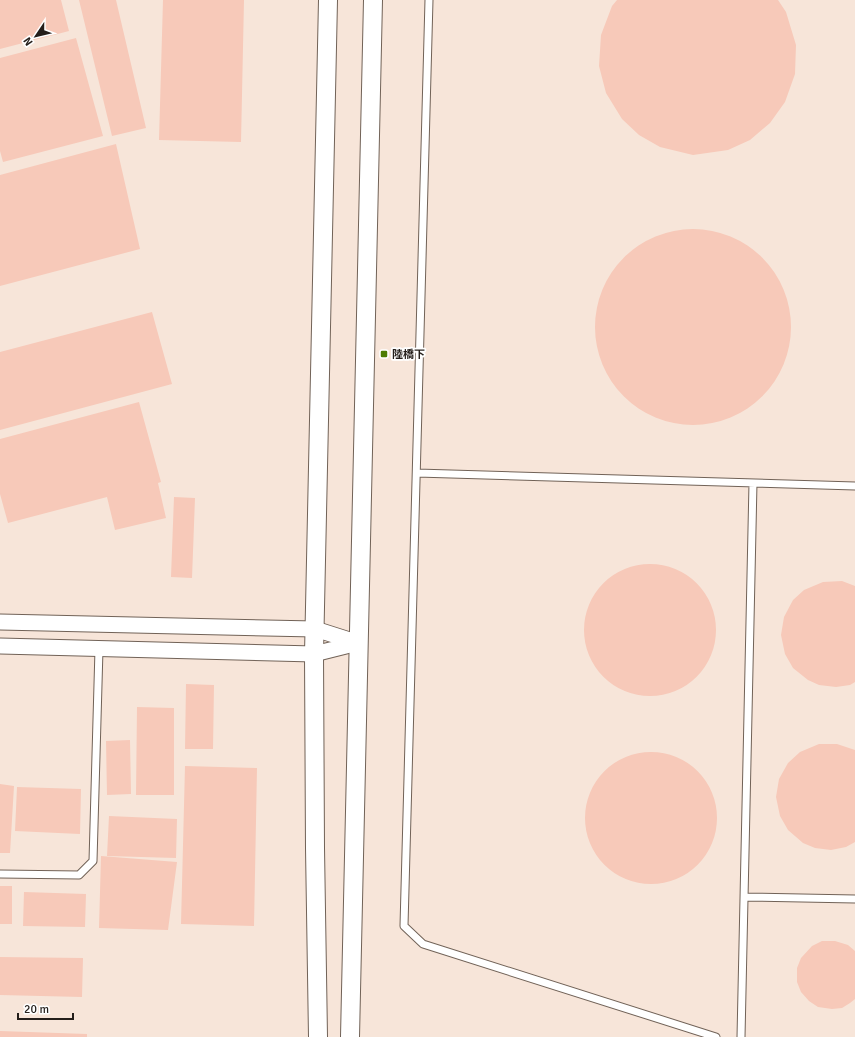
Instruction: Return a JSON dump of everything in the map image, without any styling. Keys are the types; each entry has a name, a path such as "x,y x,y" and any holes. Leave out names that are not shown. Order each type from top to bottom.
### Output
{"street":[{"path":"318,1037 314,654 328,0"},
{"path":"350,1037 373,0"},
{"path":"0,622 315,629 359,643"},
{"path":"0,646 314,654 359,643"}],"lane":[{"path":"429,0 404,926 423,944 716,1037"},
{"path":"417,472 855,486"},
{"path":"742,1037 753,483"},
{"path":"0,874 79,875 93,861 99,649"},
{"path":"744,897 855,899"}],"building":[{"path":"0,0 61,0 69,31 0,49"},
{"path":"79,0 116,0 146,128 112,136"},
{"path":"163,0 244,0 241,142 159,140"},
{"path":"617,0 778,0 786,12 796,45 795,74 785,102 770,123 750,140 728,150 693,155 660,147 639,135 622,119 606,93 599,66 601,35 612,6"},
{"path":"76,38 103,136 3,162 0,151 0,58"},
{"path":"116,144 140,249 0,286 0,175"},
{"path":"683,229 703,229 722,233 739,240 748,245 769,265 775,272 784,289 791,317 791,337 784,365 775,382 755,403 739,414 722,421 703,425 683,425 655,418 638,409 611,382 599,356 595,337 595,317 602,289 611,272 638,245 664,233"},
{"path":"152,312 172,384 0,430 0,352"},
{"path":"139,402 161,482 158,483 166,518 115,530 107,497 8,523 0,494 0,439"},
{"path":"174,497 195,498 192,578 171,577"},
{"path":"656,564 675,569 687,575 697,583 705,593 711,605 715,617 715,643 711,655 705,667 697,677 687,685 675,691 663,695 644,696 625,691 613,685 603,677 595,667 589,655 585,643 584,624 589,605 595,593 603,583 613,575 625,569 637,565"},
{"path":"842,581 855,586 855,682 850,685 836,687 819,685 808,680 793,668 785,654 781,635 784,617 793,600 804,590 823,582"},
{"path":"186,684 214,685 213,749 185,749"},
{"path":"137,707 174,708 174,795 136,795"},
{"path":"130,740 131,794 107,795 106,741"},
{"path":"819,744 837,744 855,750 855,842 846,847 831,850 815,848 803,843 788,830 780,816 776,797 779,779 788,763 800,752"},
{"path":"657,752 676,757 688,763 698,771 706,781 712,793 716,805 716,831 712,843 706,855 698,865 688,873 676,879 664,883 645,884 626,879 614,873 604,865 596,855 590,843 586,831 585,812 590,793 596,781 604,771 614,763 626,757 638,753"},
{"path":"185,766 257,768 254,926 181,924"},
{"path":"0,784 14,786 10,853 0,853"},
{"path":"17,787 81,789 80,834 15,831"},
{"path":"109,816 177,819 176,858 107,856"},
{"path":"101,856 177,862 168,930 99,928"},
{"path":"0,886 12,886 12,924 0,924"},
{"path":"24,892 86,894 85,927 23,926"},
{"path":"822,941 835,941 848,945 855,951 855,999 842,1008 832,1009 818,1007 809,1001 801,992 797,982 797,968 801,958 812,946"},
{"path":"0,957 83,958 82,997 0,995"},
{"path":"0,1031 87,1034 87,1037 0,1037"}],"place":[{"name":"陸橋下","path":"384,354"}]}
